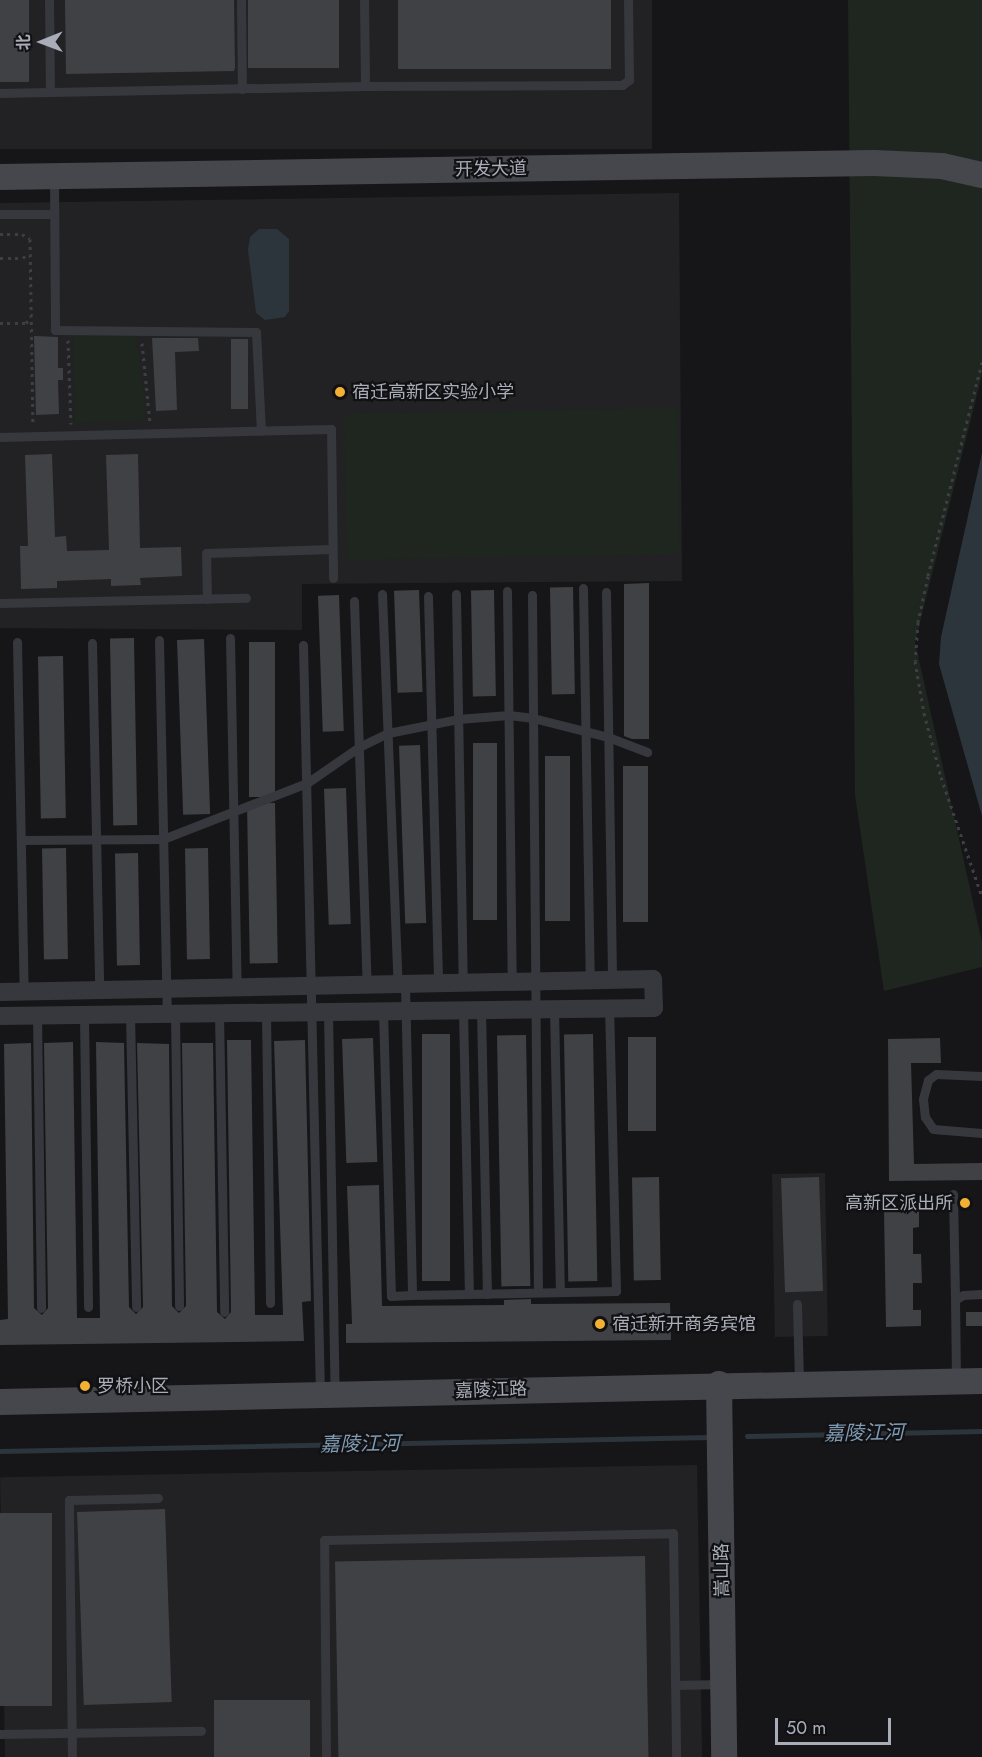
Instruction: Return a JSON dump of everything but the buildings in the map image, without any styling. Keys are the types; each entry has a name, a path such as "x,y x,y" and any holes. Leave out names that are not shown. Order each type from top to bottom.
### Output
{"street":[{"name":"开发大道","path":"0,177 874,163 942,166 982,175"},
{"path":"0,992 654,979 654,1008 0,1016"},
{"name":"嘉陵江路","path":"0,1402 720,1384 982,1381"},
{"name":"嵩山路","path":"720,1384 724,1757"}],"lane":[{"path":"49,0 50,92"},
{"path":"241,0 242,88"},
{"path":"364,0 365,86"},
{"path":"0,93 365,86 622,85 629,80 628,0"},
{"path":"54,176 55,330 256,332 261,431"},
{"path":"0,214 54,214"},
{"path":"0,437 331,429 333,579"},
{"path":"207,599 206,553 332,549"},
{"path":"583,588 590,981"},
{"path":"507,591 512,982"},
{"path":"606,592 612,980"},
{"path":"382,594 401,984 405,1011 412,1295"},
{"path":"456,594 463,983"},
{"path":"532,595 538,1292"},
{"path":"428,596 438,984"},
{"path":"0,603 246,598"},
{"path":"354,601 367,985"},
{"path":"230,638 237,988"},
{"path":"159,640 167,989 171,1014 179,1306"},
{"path":"17,642 24,992"},
{"path":"92,644 99,990"},
{"path":"303,645 311,986 320,1012 328,1394"},
{"path":"21,840 163,839 233,814 307,783 359,747 388,733 458,719 509,715 533,718 608,737 647,752"},
{"path":"383,1011 391,1296 616,1291 609,1008"},
{"path":"554,1009 560,1292"},
{"path":"472,1010 487,1294"},
{"path":"469,1294 472,1010"},
{"path":"320,1012 328,1394"},
{"path":"219,1013 224,1312"},
{"path":"266,1013 270,1303"},
{"path":"130,1014 136,1307"},
{"path":"84,1015 88,1306"},
{"path":"37,1016 41,1308"},
{"path":"982,1076 936,1074 928,1080 923,1099 925,1117 933,1129 982,1133"},
{"path":"953,1194 956,1382"},
{"path":"955,1300 963,1295 982,1294"},
{"path":"797,1304 799,1384"},
{"path":"72,1757 69,1500 158,1498"},
{"path":"326,1757 324,1540 673,1533 676,1757"},
{"path":"675,1685 723,1683"},
{"path":"0,1734 201,1731"}],"path":[{"path":"0,234 27,236 30,250 33,436"},
{"path":"0,258 22,258 30,250"},
{"path":"22,258 30,267"},
{"path":"0,323 26,323 31,316"},
{"path":"68,330 71,435"},
{"path":"141,330 151,433"},
{"path":"982,362 928,576 918,621 915,661 924,714 941,777 982,897"}],"shaded area":[{"path":"0,0 652,0 652,149 0,149"},
{"path":"848,0 982,0 982,375 915,642 982,942 982,967 884,991 855,795"},
{"name":"宿迁高新区实验小学","path":"679,193 682,581 302,584 302,630 0,628 0,203"},
{"path":"259,229 277,229 289,239 289,311 285,317 265,320 256,313 248,250 250,237"},
{"path":"73,334 137,337 146,417 141,421 75,423"},
{"path":"677,408 680,554 347,560 344,414"},
{"path":"982,453 982,816 939,664 941,637"},
{"path":"825,1173 828,1336 775,1337 772,1174"},
{"path":"697,1465 702,1757 5,1757 0,1477"}],"waterway":[{"name":"嘉陵江河","path":"747,1436 982,1431"},
{"name":"嘉陵江河","path":"0,1451 710,1437"}],"place":[{"name":"宿迁高新区实验小学","path":"340,392"},
{"name":"高新区派出所","path":"965,1203"},
{"name":"宿迁新开商务宾馆","path":"600,1324"},
{"name":"罗桥小区","path":"85,1386"}]}
